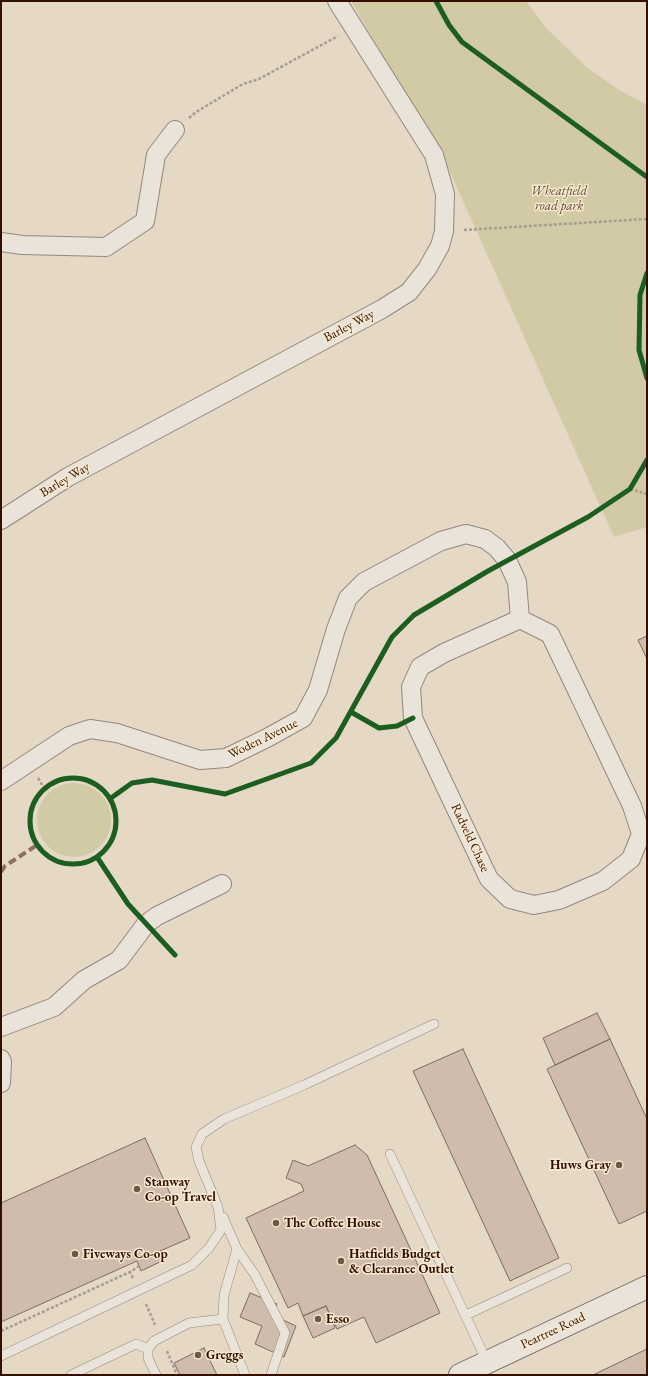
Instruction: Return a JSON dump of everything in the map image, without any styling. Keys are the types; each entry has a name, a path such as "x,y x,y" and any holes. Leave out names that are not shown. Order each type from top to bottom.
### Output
{"street":[{"name":"Barley Way","path":"1,520 68,477 375,313 409,292 427,269 440,246 444,231 445,194 434,155 337,1"},
{"path":"1,242 22,245 106,247 145,221 156,155 175,130"},
{"name":"Woden Avenue","path":"1,781 69,736 90,729 117,733 200,760 226,758 304,718 318,690 336,629 348,598 364,582 441,541 466,534 485,539 497,548 507,560 518,582 520,619"},
{"name":"Radveld Chase","path":"520,619 550,634 632,806 641,834 631,859 603,881 559,900 534,905 510,899 489,879 413,718 411,687 420,667 444,653 520,619"},
{"path":"1,1027 54,1007 84,980 119,960 146,924 157,916 222,884"},
{"path":"1,1059 1,1083"},
{"name":"Peartree Road","path":"460,1375 647,1287"}],"lane":[{"path":"271,1375 285,1333 255,1275 237,1249 218,1207 199,1161 196,1147 202,1134 224,1119 304,1085 434,1024"},
{"path":"390,1154 488,1362"},
{"path":"1,1356 192,1265 209,1248 221,1230 218,1207"},
{"path":"237,1249 224,1295 223,1319 246,1375"},
{"path":"466,1314 567,1268"},
{"path":"145,1347 189,1323 223,1319"},
{"path":"71,1375 136,1344 145,1347"},
{"path":"145,1347 148,1358 156,1375"}],"path":[{"path":"175,130 196,112 243,84 259,79 349,30 353,26"},
{"path":"444,231 647,219"},
{"path":"624,493 630,489 633,483"},
{"path":"630,489 647,494"},
{"path":"39,794 44,788 50,785"},
{"path":"1,1331 130,1272 139,1266"},
{"path":"130,1272 140,1290 178,1375"}],"green space":[{"name":"Wheatfield road park","path":"351,1 526,1 546,28 590,70 621,91 647,105 647,527 614,537 450,172"},
{"path":"74,783 95,789 105,799 111,820 105,841 95,851 74,857 53,851 43,841 37,820 43,799 53,789"}],"building":[{"path":"647,636 647,659 638,640"},
{"path":"597,1013 610,1039 555,1065 543,1038"},
{"name":"Huws Gray","path":"610,1039 647,1119 647,1211 619,1224 547,1069"},
{"path":"463,1049 559,1258 510,1281 413,1071"},
{"path":"145,1138 190,1238 160,1251 164,1260 141,1271 137,1261 1,1322 1,1203"},
{"name":"Hatfields Budget & Clearance Outlet","path":"355,1145 367,1155 440,1313 376,1343 364,1317 337,1329 326,1306 303,1316 298,1303 288,1308 246,1218 304,1191 301,1184 286,1178 293,1160 308,1166"},
{"path":"250,1293 277,1304 272,1315 296,1326 284,1357 255,1344 262,1326 240,1317"},
{"name":"Esso","path":"326,1306 335,1328 313,1338 303,1316"},
{"name":"Greggs","path":"204,1348 217,1375 180,1375 174,1363"},
{"path":"647,1349 647,1375 595,1374"}],"marked path":[{"path":"1,872 5,866 37,845"}],"cycle path":[{"path":"436,1 449,25 462,42 647,177"},
{"path":"647,273 640,295 639,350 647,378"},
{"path":"111,798 132,783 152,780 225,794 311,763 336,738 392,637 414,615 488,571 588,517 630,489 647,460"},
{"path":"351,712 379,728 397,726 413,718"},
{"path":"73,778 90,781 104,790 113,804 116,821 113,838 104,852 90,861 73,864 56,861 42,852 33,838 30,821 33,804 42,790 56,781 73,778"},
{"path":"97,857 128,904 175,955"}],"place":[{"name":"Huws Gray","path":"619,1165"},
{"name":"Stanway Co-op Travel","path":"137,1189"},
{"name":"The Coffee House","path":"276,1223"},
{"name":"Fiveways Co-op","path":"75,1254"},
{"name":"Hatfields Budget & Clearance Outlet","path":"341,1261"},
{"name":"Esso","path":"318,1319"},
{"name":"Greggs","path":"198,1355"}]}
